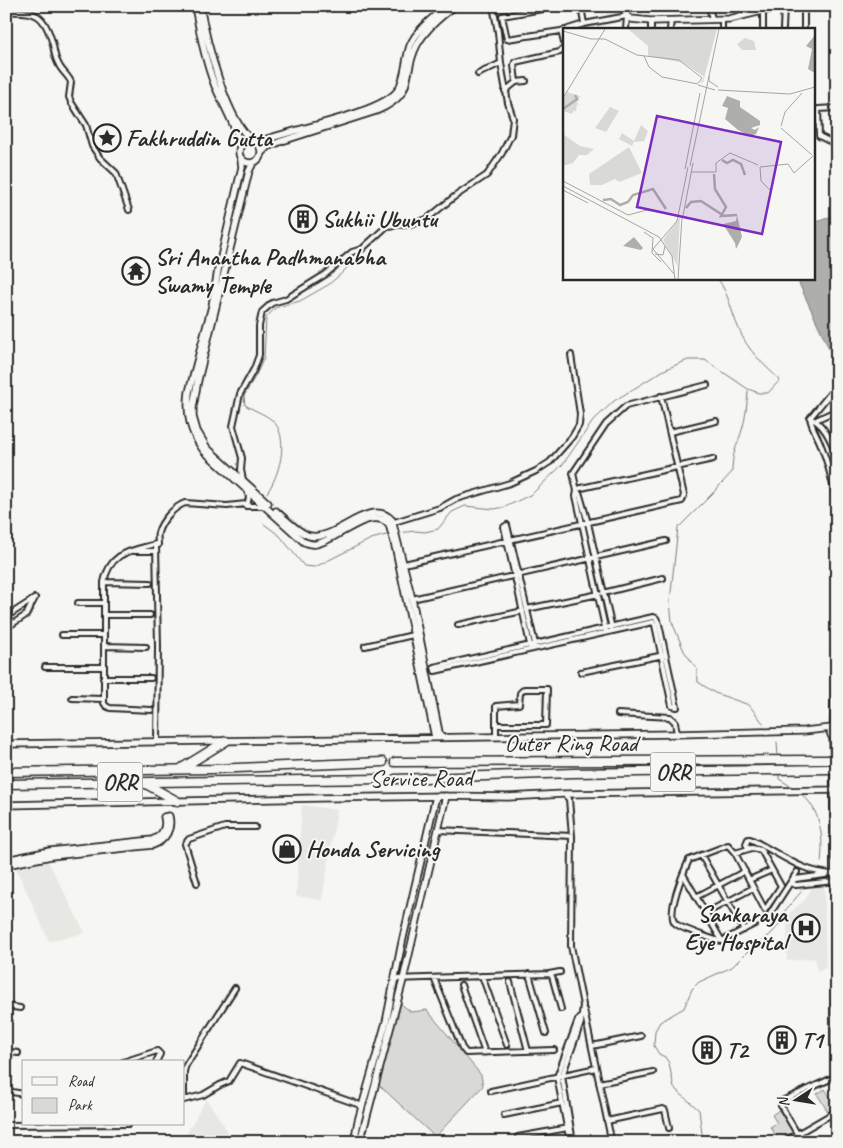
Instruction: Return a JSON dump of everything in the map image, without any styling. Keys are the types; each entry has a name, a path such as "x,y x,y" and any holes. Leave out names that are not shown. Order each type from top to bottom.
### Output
{"highway":[{"path":"180,769 226,741"},
{"name":"Outer Ring Road","path":"395,762 833,760"},
{"name":"ORR","path":"6,772 276,767 383,762"},
{"path":"276,767 277,779"},
{"name":"Outer Ring Road","path":"395,779 833,769"},
{"name":"ORR","path":"6,784 383,779"},
{"path":"142,782 177,801"}],"main road":[{"path":"195,6 206,58 215,85 234,126 240,148"},
{"path":"200,6 211,56 226,98 244,133 259,146 261,153"},
{"path":"438,737 412,599 404,564 391,523 381,519 370,518 314,544 304,541 268,507 212,460 195,439 190,428 188,405 189,392 212,306 218,270 238,188 242,167 238,153 240,148 246,142 255,142 369,108 380,104 392,96 398,90 402,80 411,45 416,36 446,6"},
{"path":"268,507 243,480 207,448 200,439 193,418 193,406 248,172 267,147 282,140 376,111 396,100 406,87 417,46 433,25 455,6"},
{"path":"623,6 627,16 636,20 712,19 722,25 739,18 783,6"},
{"path":"241,160 253,163"},
{"path":"394,534 413,635 438,737"},
{"path":"834,727 831,734 835,739 836,992 834,1060 837,1075"},
{"name":"Service Road","path":"6,744 677,734 770,732 834,727"},
{"name":"Service Road","path":"6,805 835,790"},
{"path":"354,1142 362,1106 386,1022 436,796"},
{"path":"360,1142 403,980 446,796"},
{"path":"6,860 50,851 149,843 160,842 168,834 169,816 164,817 165,826 162,834 149,843 51,856 6,865"},
{"path":"423,856 432,858"},
{"path":"410,910 419,911"}],"street":[{"path":"246,505 249,497 243,480 241,470 242,458 233,426 240,394 254,369 259,355 259,326 262,312 272,303 286,299 326,274 352,252 362,250 388,226 416,223 427,219 454,197 487,175 502,153 511,135 513,118 505,91 493,6"},
{"path":"560,6 502,16 507,39 563,30"},
{"path":"581,6 584,24"},
{"path":"709,6 712,19"},
{"path":"783,6 783,28"},
{"path":"804,6 804,28"},
{"path":"6,12 21,11 35,14 46,24 57,62 71,82 69,97 71,102 86,125 92,146 100,158 116,173 129,210"},
{"path":"762,28 763,12"},
{"path":"571,28 627,16 626,28"},
{"path":"670,28 671,20"},
{"path":"651,28 652,21"},
{"path":"516,82 515,62 560,52 563,49"},
{"path":"478,74 501,63"},
{"path":"505,91 516,82 526,81"},
{"path":"837,108 818,110 819,136 833,143 837,142"},
{"path":"391,523 440,508 456,499 510,483 550,462 579,425 580,414 571,356"},
{"path":"612,629 576,496 577,490 573,474 606,424 626,406 708,385"},
{"path":"837,385 810,418 831,474 837,503"},
{"path":"404,564 682,501 684,496 661,396"},
{"path":"816,420 837,410"},
{"path":"810,418 816,420 829,436 837,456"},
{"path":"670,432 716,421"},
{"path":"577,490 713,459"},
{"path":"158,742 160,645 157,534 161,525 179,505 185,503 268,507"},
{"path":"509,541 533,646"},
{"path":"412,599 666,541"},
{"path":"157,544 158,742"},
{"path":"151,710 110,708 106,706 104,699 104,582 111,564 118,556 157,544"},
{"path":"130,551 156,551"},
{"path":"458,625 664,578"},
{"path":"104,582 150,583"},
{"path":"601,593 606,630"},
{"path":"6,616 35,598 26,615 6,628"},
{"path":"78,603 104,604"},
{"path":"104,615 150,615"},
{"path":"834,727 837,616"},
{"path":"533,646 435,671 434,667 656,618 659,624 672,706 677,707 664,655"},
{"path":"62,635 104,635"},
{"path":"365,646 413,635"},
{"path":"104,646 146,648"},
{"path":"581,672 664,655"},
{"path":"45,667 104,667"},
{"path":"104,678 151,678"},
{"path":"496,726 546,726 547,688 524,689 520,692 519,704 496,706 496,726 496,737"},
{"path":"72,698 104,699"},
{"path":"618,714 670,717 675,722 677,734"},
{"path":"564,794 569,799 572,836 571,946 611,1139"},
{"path":"197,883 185,844 189,839 225,827 255,827"},
{"path":"438,830 572,836"},
{"path":"727,838 728,844 745,871 768,917"},
{"path":"748,848 746,844 750,839 806,869 835,877"},
{"path":"728,844 689,860 682,874 672,912 676,924 704,936 722,941 768,917 797,872"},
{"path":"735,853 748,848 761,850 781,886 764,910"},
{"path":"701,855 744,930"},
{"path":"749,880 772,870"},
{"path":"696,897 745,871"},
{"path":"682,874 722,941"},
{"path":"790,883 798,879 835,877"},
{"path":"790,883 799,885 835,877"},
{"path":"798,879 799,885"},
{"path":"706,913 753,888"},
{"path":"394,979 549,974 560,972"},
{"path":"530,974 546,1033"},
{"path":"549,974 552,976 561,1009"},
{"path":"482,976 507,1046"},
{"path":"434,978 464,1051 469,1053 485,1053 554,1050"},
{"path":"510,982 528,1051"},
{"path":"461,985 485,1053"},
{"path":"185,1068 235,988"},
{"path":"569,1128 562,1103 559,1076 572,1049 582,1017 583,1005"},
{"path":"6,1006 20,1008"},
{"path":"592,1046 641,1036"},
{"path":"6,1051 18,1053"},
{"path":"129,1060 157,1051 160,1054 157,1060"},
{"path":"185,1100 203,1095 229,1082 240,1063 362,1106"},
{"path":"491,1091 596,1068"},
{"path":"599,1083 652,1072"},
{"path":"802,1142 781,1106 782,1101 837,1075"},
{"path":"559,1076 572,1142"},
{"path":"6,1091 22,1094"},
{"path":"504,1115 562,1103"},
{"path":"608,1121 664,1109 666,1110 669,1128"},
{"path":"785,1142 837,1111"},
{"path":"6,1125 22,1125"},
{"path":"518,1137 569,1128"}],"shaded area":[{"path":"835,182 837,182 836,364 797,280 816,280 816,222 835,215"},
{"path":"302,805 337,810 322,900 296,896"},
{"path":"48,861 85,933 49,941 15,866"},
{"name":"Sankaraya Eye Hospital","path":"824,886 826,968 817,971 815,958 787,961 787,915 805,900 812,887"},
{"path":"206,1099 220,1119 234,1142 182,1142"}],"green space":[{"path":"400,1003 411,1012 427,1010 481,1075 483,1086 435,1137 379,1085"},
{"path":"825,1089 836,1106 828,1112 817,1094"},
{"path":"779,1110 793,1132 779,1140 770,1127 777,1123 772,1115"}],"waterway":[{"path":"267,493 281,458 282,449 279,430 272,420 245,405 244,396 264,358 266,318 275,308 300,301 328,285 358,256"},
{"path":"399,533 425,532 438,529 452,512 465,506 494,509 505,507 532,494 563,464 593,421 614,401 664,370 688,360 705,360 748,389 759,393 768,393 780,380 756,357 742,337 725,291 719,280"},
{"path":"748,391 747,406 734,454 732,472 678,528 670,601 672,622 684,651 697,669 698,682 715,693 749,705 763,723"},
{"path":"264,524 280,536 304,566 315,567 371,539 390,534"},
{"path":"777,742 778,757"},
{"path":"779,773 779,779 792,787"},
{"path":"800,793 813,807 820,824 821,862"},
{"path":"703,1142 699,1110 674,1088 669,1063 665,1057 659,1054 654,1046 655,1031 660,1022 684,1008 692,989 699,982 732,967 750,949 771,934 778,926 783,913 801,892"}],"place":[{"name":"Fakhruddin Gutta","path":"107,138"},
{"name":"Sukhii Ubuntu","path":"303,219"},
{"name":"Sri Anantha Padhmanabha Swamy Temple","path":"136,271"},
{"name":"Honda Servicing","path":"287,849"},
{"name":"Sankaraya Eye Hospital","path":"806,928"},
{"name":"T1","path":"782,1040"},
{"name":"T2","path":"707,1050"}]}
